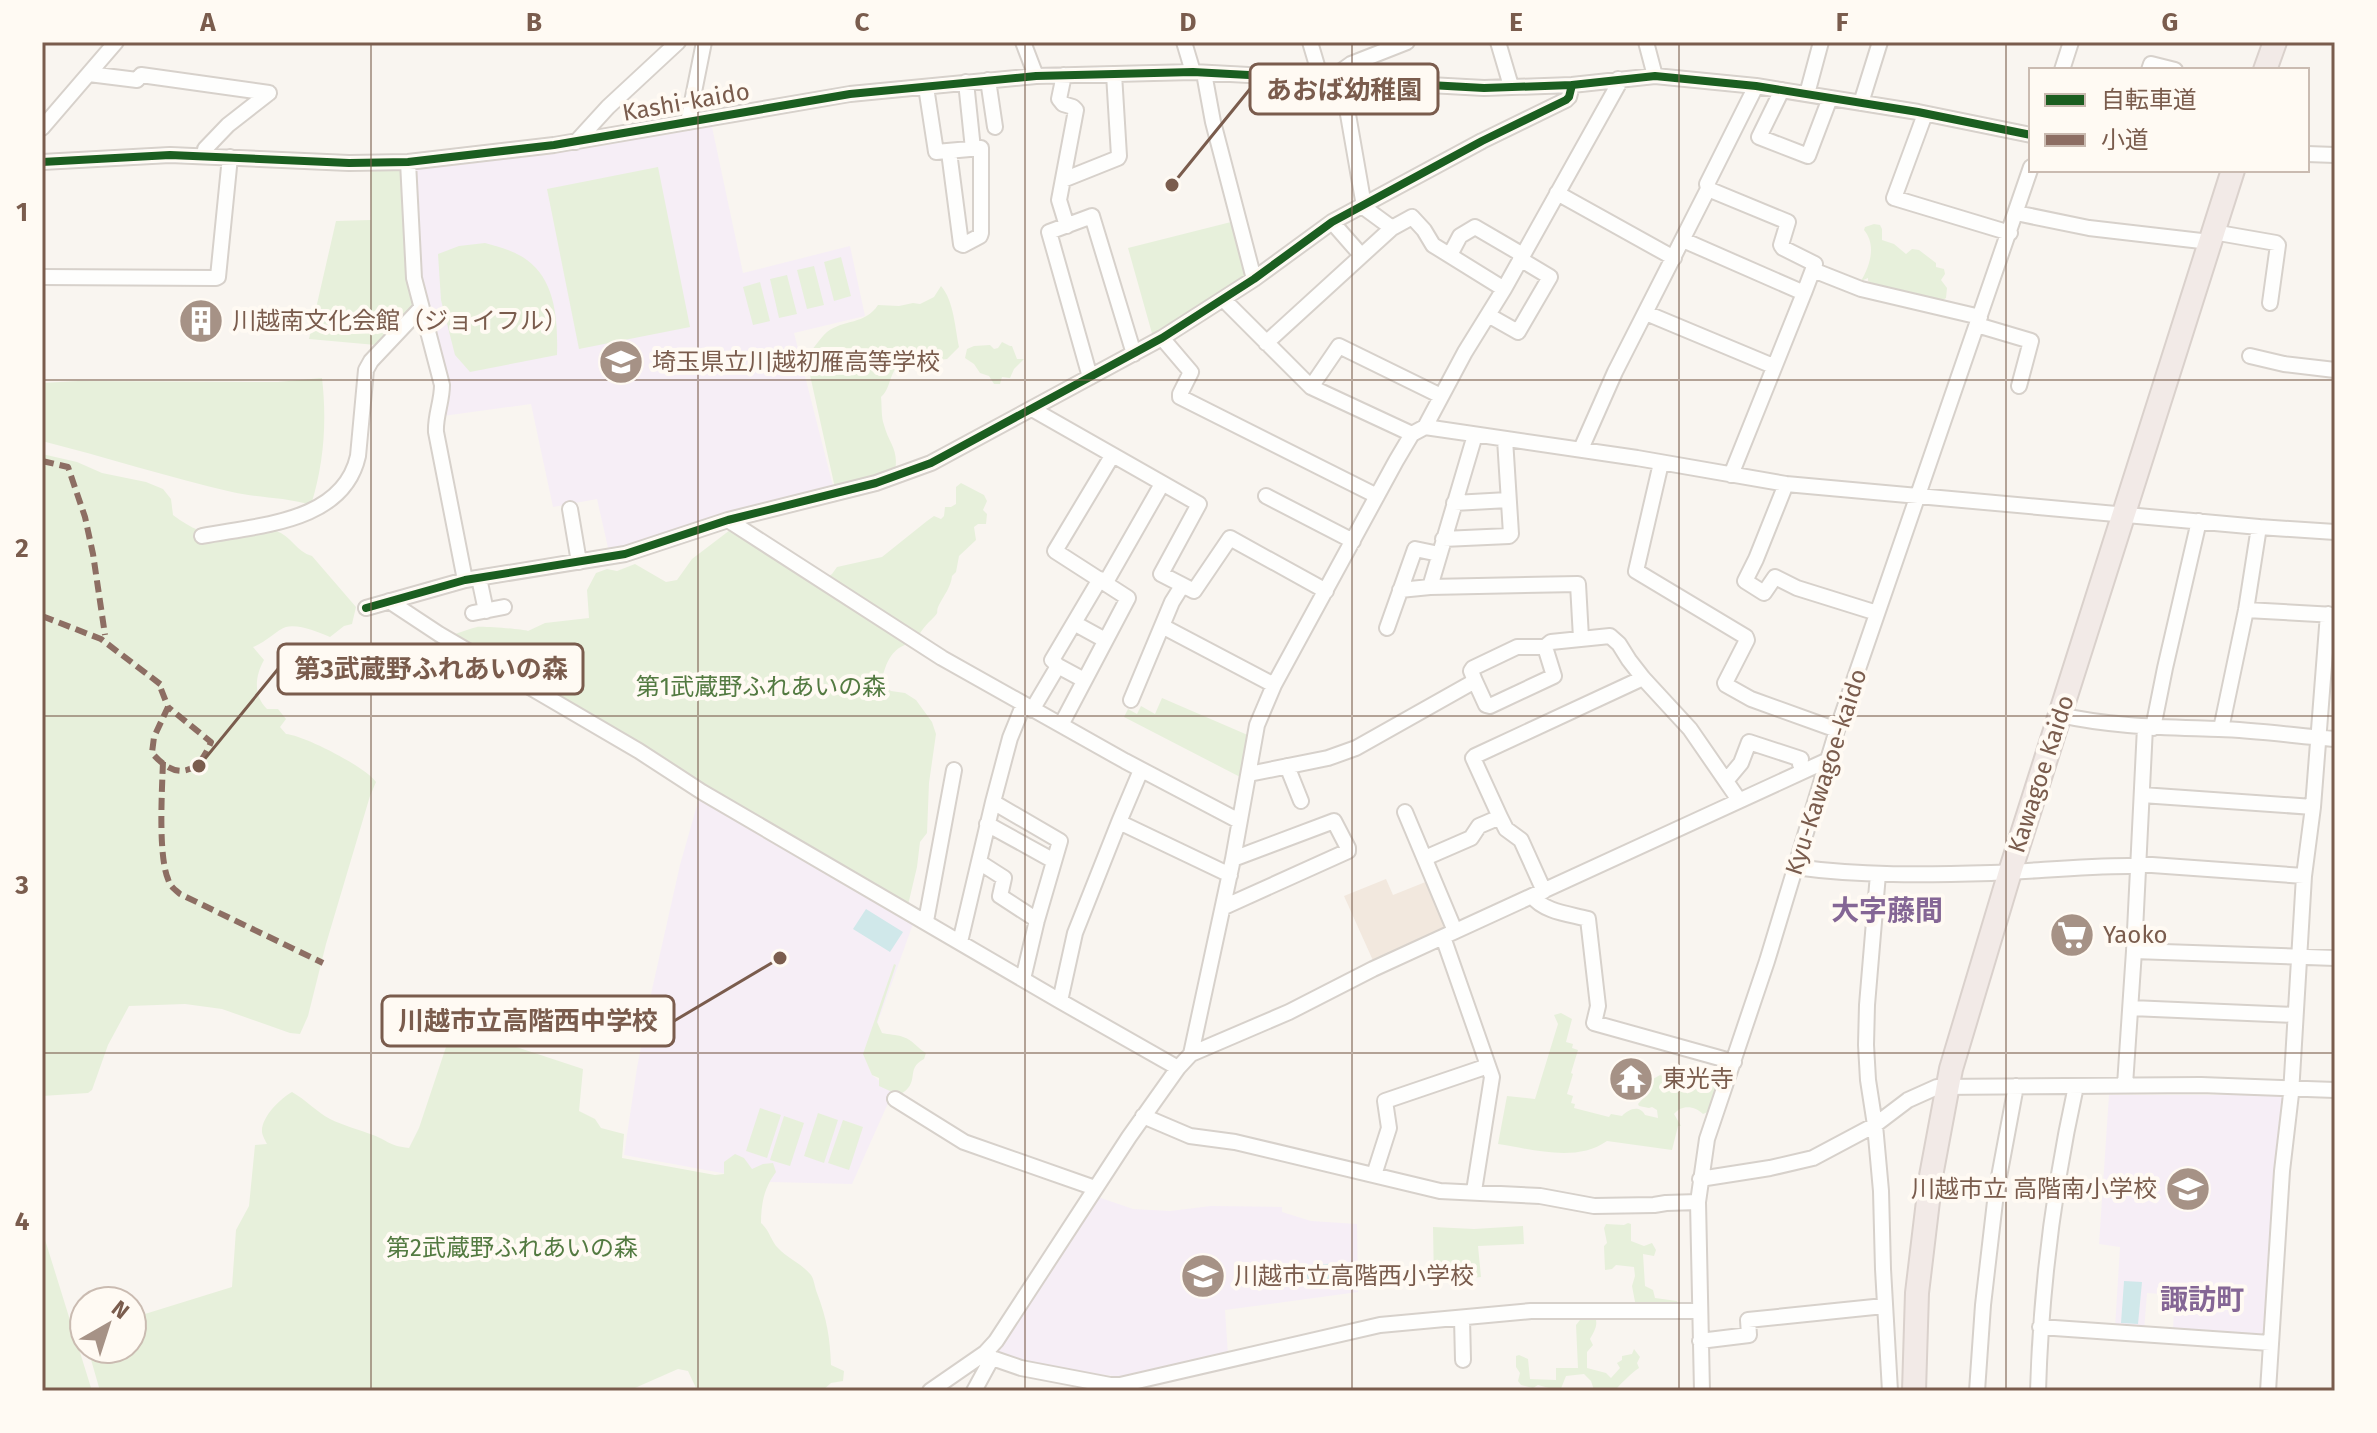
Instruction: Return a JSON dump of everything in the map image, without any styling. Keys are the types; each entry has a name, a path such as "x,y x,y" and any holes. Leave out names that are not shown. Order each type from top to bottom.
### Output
{"highway":[{"path":"2266,68 2275,42"},
{"name":"Kawagoe Kaido","path":"1914,1391 1917,1293 1931,1176 1947,1086 2010,872 2232,172"}],"street":[{"path":"43,125 116,42"},
{"path":"576,142 608,107 678,42"},
{"path":"688,122 704,42"},
{"path":"1023,42 1036,76"},
{"path":"1184,42 1198,72 1213,122 1254,279"},
{"path":"1310,42 1333,79 1363,206 1392,228"},
{"path":"1363,42 1367,57"},
{"path":"1333,79 1344,69 1367,57 1407,42"},
{"path":"1498,42 1511,86"},
{"path":"1646,42 1655,76"},
{"path":"1807,94 1821,42"},
{"path":"1861,103 1880,42"},
{"path":"2063,68 2071,42"},
{"path":"2150,68 2151,64 2169,68"},
{"name":"Kashi-kaido","path":"42,162 170,155 349,163 408,162 576,142 850,94 1036,76 1198,72 1440,87 1572,85 1655,76 1782,90 2029,135"},
{"path":"89,74 137,80 141,75 269,93 218,135 205,149 205,155"},
{"path":"1063,180 1119,156 1114,74"},
{"path":"1064,75 1059,99 1076,110 1059,200 1067,226"},
{"path":"1191,1054 1224,907 1257,725 1274,685 1377,496 1504,289 1618,85 1618,79"},
{"path":"988,80 995,127"},
{"path":"966,82 973,149"},
{"path":"366,608 472,579 625,554 728,520 858,489 941,458 1162,338 1224,300 1332,222 1482,141 1566,100 1572,85"},
{"path":"1581,449 1615,372 1683,240 1756,86"},
{"path":"926,87 936,152 981,148 981,233 963,245 949,152"},
{"path":"1782,90 1759,137 1808,156 1830,98"},
{"path":"1925,114 1894,198 2010,233"},
{"path":"2309,154 2335,155"},
{"path":"42,277 218,277 230,157"},
{"path":"408,162 412,259 421,308 442,385 436,432 479,612 504,607"},
{"name":"Kyu-Kawagoe-kaido","path":"1702,1391 1698,1202 1705,1148 1837,730 2029,172"},
{"path":"1708,189 1788,222 1781,245 1815,264 1731,475"},
{"path":"1557,193 1674,258"},
{"path":"2016,213 2089,228 2278,245 2270,303"},
{"path":"1090,377 1049,232 1092,216 1134,354"},
{"path":"1266,343 1392,228 1412,217 1433,245 1504,289"},
{"path":"1332,222 1361,255"},
{"path":"1450,255 1460,236 1475,227 1550,277 1518,332 1488,315"},
{"path":"1683,240 1804,293"},
{"path":"1813,270 1861,289 1978,321 2031,341 2019,386"},
{"path":"1224,300 1311,387 1418,430 1581,449 1786,484 2335,532"},
{"path":"202,536 306,513 339,493 347,484 358,456 366,370 421,308"},
{"path":"1646,313 1773,366"},
{"path":"1162,338 1191,372 1180,397 1377,496"},
{"path":"1311,387 1339,346 1441,396"},
{"path":"2250,356 2335,370"},
{"path":"1032,409 1199,504 1161,574 1194,591 1230,538 1326,591"},
{"path":"1430,587 1475,435"},
{"path":"1387,628 1415,549 1511,534 1505,439"},
{"path":"1061,725 1128,598 1055,551 1112,456"},
{"path":"1661,463 1636,571 1746,637 1726,685 1751,699 1837,730"},
{"path":"1084,680 1052,660 1162,484"},
{"path":"1786,484 1745,581 1764,593 1775,577 1797,588 1877,613"},
{"path":"1266,496 1353,541"},
{"path":"1454,503 1508,500"},
{"path":"570,509 579,562"},
{"path":"728,520 942,658 1028,708 1239,821"},
{"path":"2125,1085 2142,795 2149,728 2199,521"},
{"path":"2221,729 2246,610 2259,527"},
{"path":"1400,590 1578,584 1581,638"},
{"path":"1131,700 1172,602 1182,586"},
{"path":"389,601 702,792 1178,1068"},
{"path":"2246,610 2332,615 2304,876 2292,1087 2282,1171 2268,1391"},
{"path":"1074,623 1105,640"},
{"path":"1162,626 1274,685"},
{"path":"1545,647 1554,676 1490,706 1486,705 1471,671 1473,668 1517,647 1545,647 1551,642 1610,636 1690,729 1739,800"},
{"path":"960,942 1010,738 1058,666"},
{"path":"1643,678 1473,758 1506,829 1521,840 1538,903 1588,919 1598,1006 1594,1023 1734,1062"},
{"path":"1249,774 1328,758 1356,748 1475,681"},
{"path":"2060,715 2084,721 2149,728 2221,729 2335,739"},
{"path":"1726,781 1741,763 1749,742 1801,759 1803,771"},
{"path":"974,1391 989,1355 1095,1188 1143,1116 1191,1054 1289,1012 1373,969 1828,760"},
{"path":"1287,766 1301,801"},
{"path":"926,921 954,770"},
{"path":"1060,1001 1075,933 1141,770"},
{"path":"2142,795 2313,807"},
{"path":"993,802 1060,841 1023,979"},
{"path":"1405,812 1425,858 1492,1077 1474,1191"},
{"path":"1425,858 1471,838 1479,826 1500,817"},
{"path":"1224,907 1348,851 1348,848 1334,821 1233,859"},
{"path":"1119,822 1230,875"},
{"path":"987,824 1054,861"},
{"path":"979,862 1004,878 1000,896 1037,920"},
{"path":"1795,867 1878,874 2010,872 2138,865 2304,876"},
{"path":"1878,874 1866,1045 1881,1191 1890,1391"},
{"path":"2134,951 2335,958"},
{"path":"2131,1008 2295,1015"},
{"path":"1374,1175 1389,1128 1385,1101 1488,1066"},
{"path":"1700,1179 1813,1158 1875,1125 1908,1100 1947,1086 2125,1085 2335,1090"},
{"path":"1977,1391 1996,1193 2016,1086"},
{"path":"2038,1391 2047,1242 2060,1154 2076,1086"},
{"path":"895,1099 964,1142 1095,1188"},
{"path":"1143,1116 1190,1136 1235,1142 1440,1191 1540,1196 1594,1206 1698,1202"},
{"path":"1700,1341 1749,1335 1748,1320 1884,1306"},
{"path":"989,1355 1021,1368 1120,1385 1380,1325 1531,1311 1699,1311"},
{"path":"1462,1318 1463,1360"},
{"path":"2040,1327 2270,1343"},
{"path":"930,1391 989,1355"}],"shaded area":[{"name":"埼玉県立川越初雁高等学校","path":"712,127 743,273 850,246 865,316 794,333 834,490 609,552 597,499 553,507 531,404 443,416 420,286 415,171 419,167"},
{"path":"700,795 914,921 865,1058 872,1075 893,1092 852,1184 771,1182 624,1155 651,994 680,865"},
{"path":"1386,879 1393,895 1428,881 1450,930 1375,965 1344,896"},
{"name":"川越市立 高階南小学校","path":"2109,1095 2284,1097 2276,1159 2263,1338 2173,1330 2175,1295 2147,1293 2144,1331 2115,1328 2120,1247 2099,1244"},
{"name":"川越市立高階西小学校","path":"1098,1197 1133,1209 1170,1211 1211,1206 1282,1207 1282,1212 1311,1221 1357,1224 1358,1292 1225,1310 1228,1355 1122,1377 1057,1369 1005,1357 998,1352"}],"green space":[{"path":"658,167 690,327 579,349 547,189"},
{"path":"370,168 401,170 405,173 410,283 414,306 376,345 309,339 336,221 371,220"},
{"path":"1235,221 1247,279 1153,337 1128,248"},
{"path":"1874,224 1882,229 1882,240 1894,244 1906,254 1912,249 1919,250 1936,263 1936,267 1944,269 1941,280 1947,288 1946,298 1941,301 1881,287 1868,281 1868,278 1861,281 1871,254 1870,241 1864,230"},
{"path":"485,243 522,257 544,279 556,316 557,355 470,372 455,355 441,300 438,254 459,246"},
{"path":"841,257 851,296 834,301 824,262"},
{"path":"814,266 824,305 807,309 797,270"},
{"path":"787,275 797,314 779,318 770,279"},
{"path":"760,282 770,321 753,325 743,287"},
{"path":"941,286 951,307 959,347 947,359 894,371 881,397 883,422 896,457 895,471 835,488 806,357 834,328 867,316 878,305 920,304 934,297"},
{"path":"1002,342 1012,346 1017,359 1024,359 1010,378 1002,377 1000,384 994,384 989,376 980,373 965,358 967,349 990,345 994,349"},
{"path":"322,378 323,442 311,505 232,492 42,441 42,383 278,382"},
{"path":"42,454 163,489 171,499 173,515 198,530 224,536 276,531 312,556 356,607 352,624 330,637 302,628 286,627 253,647 264,660 257,679 259,698 267,709 278,709 286,719 280,727 286,734 334,753 360,768 376,782 326,944 308,1016 300,1034 222,1009 185,1004 129,1006 108,1045 92,1090 88,1093 42,1096"},
{"name":"第1武蔵野ふれあいの森","path":"961,483 984,495 987,501 983,510 987,514 986,524 974,527 976,540 959,556 956,572 937,614 915,642 895,651 881,683 891,691 905,693 916,700 932,722 936,734 929,783 927,833 920,842 908,905 548,701 517,691 504,679 485,676 485,670 456,654 448,655 433,644 440,637 477,627 528,631 545,623 589,618 587,590 596,573 607,569 617,571 635,564 666,582 677,580 692,559 734,527 819,583 837,567 882,557 934,516 941,519 945,507 956,504 956,487"},
{"path":"1162,698 1250,736 1244,779 1124,717 1128,709 1137,714 1141,706 1155,714"},
{"path":"894,964 877,1022 882,1033 906,1038 926,1053 915,1067 910,1086 899,1095 879,1086 879,1078 872,1075 863,1054"},
{"path":"1561,1013 1572,1019 1566,1042 1578,1050 1567,1094 1573,1096 1571,1103 1575,1104 1574,1108 1609,1117 1611,1114 1622,1116 1637,1109 1658,1118 1657,1110 1638,1104 1647,1094 1653,1079 1660,1075 1698,1089 1717,1084 1710,1111 1703,1114 1685,1107 1674,1114 1681,1126 1678,1126 1672,1150 1607,1141 1582,1151 1554,1153 1498,1144 1507,1096 1535,1099 1558,1024 1554,1015"},
{"name":"第2武蔵野ふれあいの森","path":"453,1026 583,1069 579,1111 595,1119 601,1128 624,1134 622,1158 715,1175 724,1174 724,1162 735,1154 744,1158 752,1169 773,1163 776,1172 764,1196 761,1223 778,1248 812,1277 826,1320 831,1365 844,1371 843,1381 831,1383 822,1391 701,1391 696,1388 688,1371 678,1369 628,1391 100,1391 93,1365 148,1365 148,1313 232,1287 236,1230 249,1206 255,1145 267,1144 262,1133 263,1126 277,1103 292,1092 330,1119 393,1145 409,1148 419,1128"},
{"path":"760,1108 781,1115 767,1158 746,1151"},
{"path":"818,1113 838,1120 824,1163 804,1156"},
{"path":"784,1116 804,1123 790,1166 770,1160"},
{"path":"843,1120 863,1127 849,1170 828,1163"},
{"path":"1606,1224 1631,1224 1631,1241 1644,1246 1652,1243 1656,1250 1654,1256 1643,1254 1645,1286 1653,1290 1655,1298 1677,1301 1678,1306 1636,1307 1632,1286 1634,1267 1616,1265 1605,1270 1604,1246 1607,1243 1604,1228"},
{"path":"1523,1226 1524,1244 1478,1246 1481,1277 1434,1282 1433,1227 1474,1229"},
{"path":"42,1230 68,1314 68,1365 84,1365 92,1391 42,1391"},
{"path":"1589,1316 1595,1317 1596,1323 1590,1339 1593,1345 1587,1352 1587,1368 1606,1373 1611,1378 1620,1368 1617,1363 1622,1356 1632,1354 1634,1349 1640,1357 1637,1363 1639,1368 1615,1390 1594,1390 1584,1374 1566,1376 1560,1391 1538,1385 1533,1388 1521,1385 1516,1367 1516,1356 1519,1355 1528,1359 1530,1379 1556,1380 1556,1368 1578,1368 1576,1325"}],"water":[{"path":"866,909 903,932 890,952 853,929"},
{"path":"1347,1262 1349,1280 1308,1284 1306,1266"},
{"path":"2124,1281 2142,1282 2138,1324 2121,1323"}],"marked path":[{"path":"42,461 68,467 85,517 105,635"},
{"path":"42,616 101,639 164,687"},
{"path":"161,689 168,707 154,737 152,753 170,768 186,770 200,762 211,742 168,707"},
{"path":"163,762 162,839 165,868 171,886 180,894 323,963"}],"cycle path":[{"path":"42,162 170,155 349,163 408,162 554,145 850,94 1036,76 1193,72 1484,88 1572,85 1655,76 1756,86 1918,112 2029,135"},
{"path":"366,608 465,580 625,554 728,520 876,483 931,463 1162,338 1254,279 1332,222 1482,141 1566,100 1572,85"}],"place":[{"name":"あおば幼稚園","path":"1172,185"},
{"name":"川越南文化会館（ジョイフル）","path":"201,321"},
{"name":"埼玉県立川越初雁高等学校","path":"621,362"},
{"name":"第3武蔵野ふれあいの森","path":"199,766"},
{"name":"Yaoko","path":"2072,935"},
{"name":"川越市立高階西中学校","path":"780,958"},
{"name":"東光寺","path":"1631,1079"},
{"name":"川越市立 高階南小学校","path":"2188,1189"},
{"name":"川越市立高階西小学校","path":"1203,1276"}],"district":[{"name":"大字藤間","path":"1887,910"},
{"name":"諏訪町","path":"2202,1299"}]}
